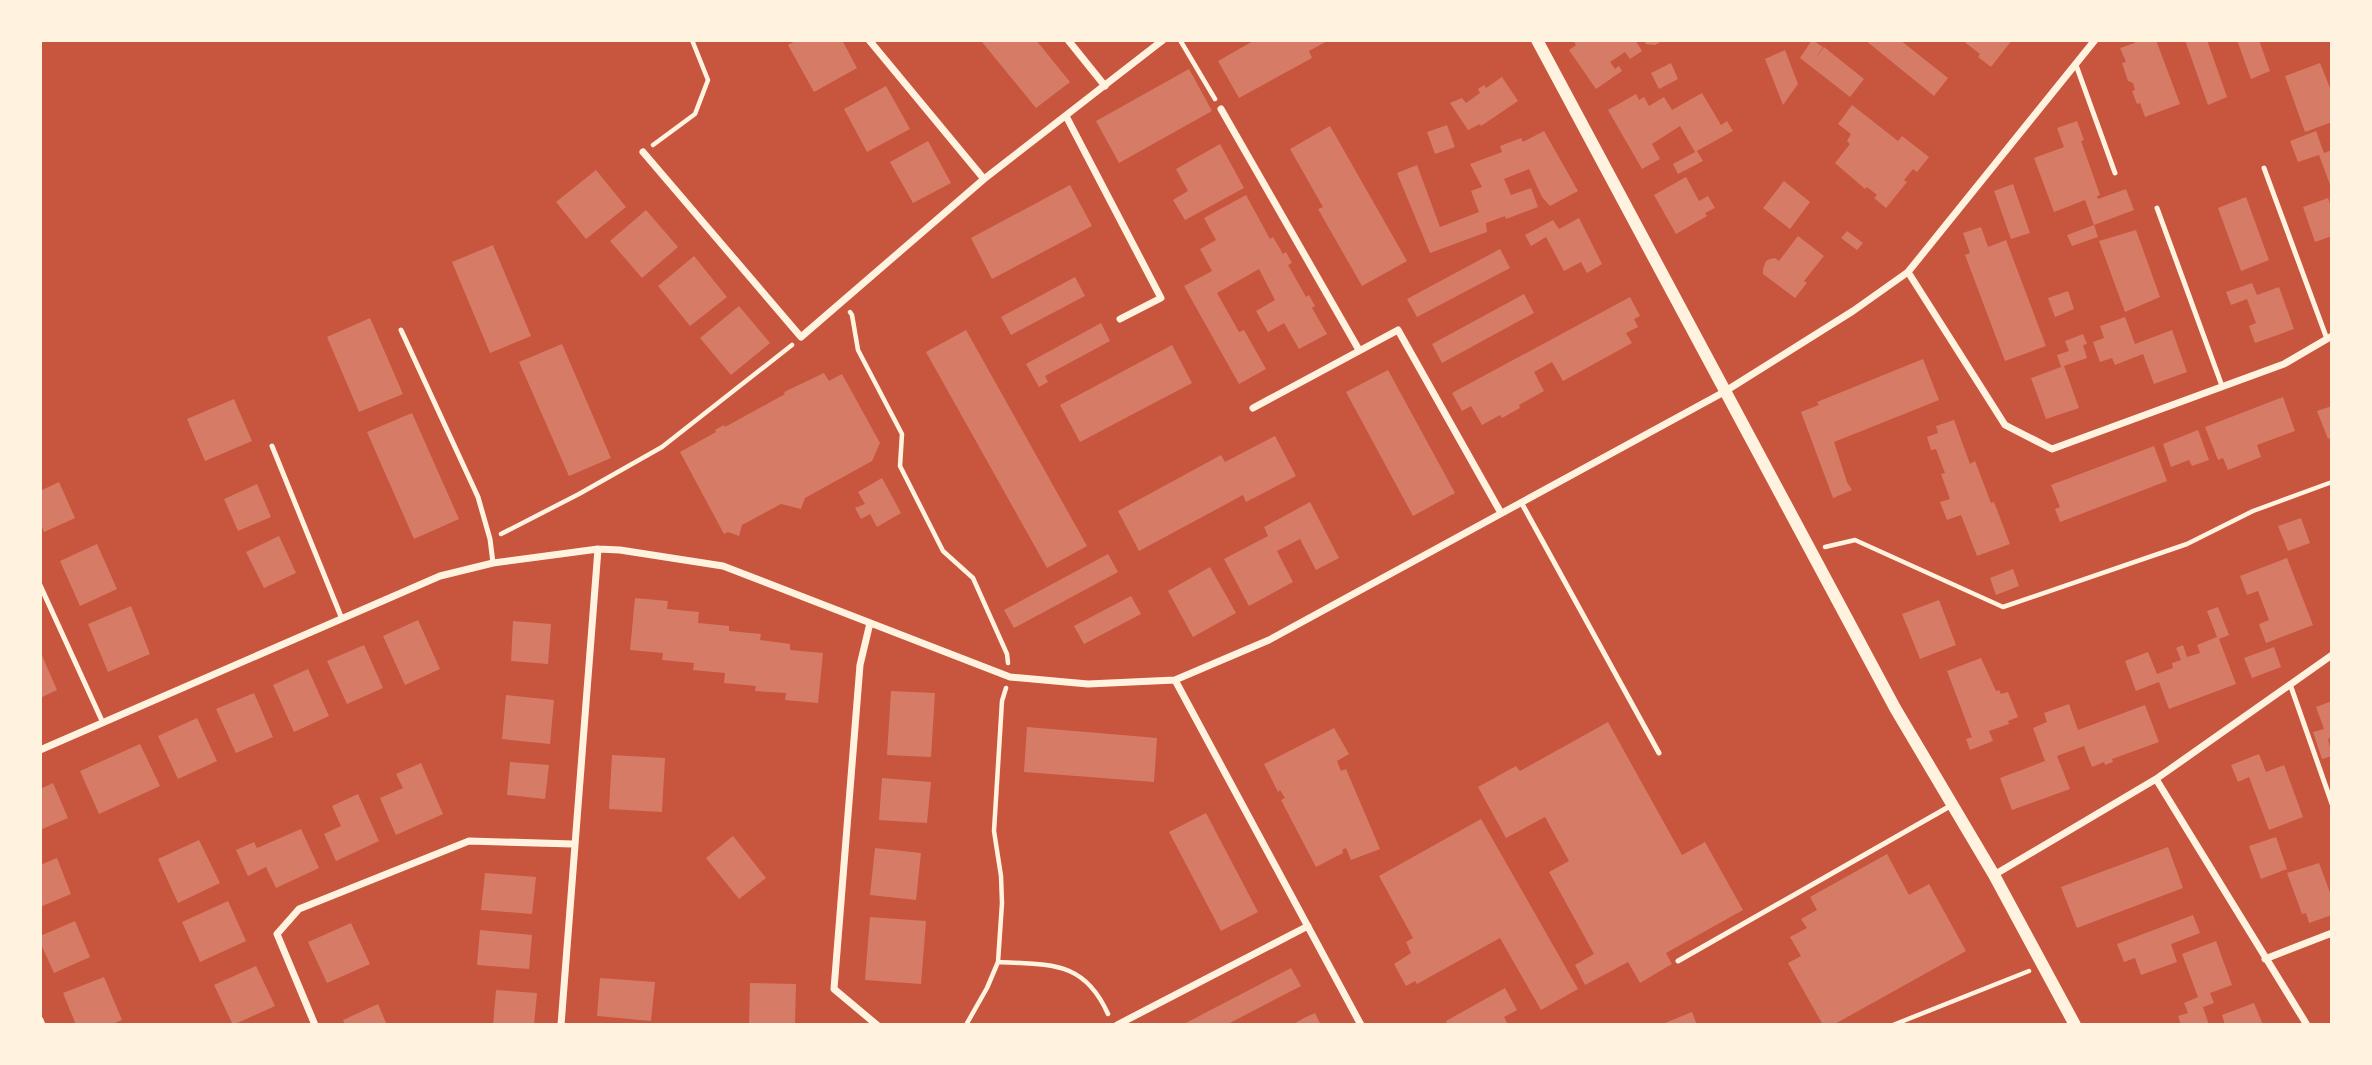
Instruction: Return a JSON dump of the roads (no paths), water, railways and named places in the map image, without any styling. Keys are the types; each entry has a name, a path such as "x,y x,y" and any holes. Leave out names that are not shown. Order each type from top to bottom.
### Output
{"street":[{"path":"869,40 984,179"},
{"path":"1068,40 1105,86"},
{"path":"643,152 801,337 984,179 1163,40"},
{"path":"1537,40 1895,708 1994,875 2075,1025"},
{"path":"40,750 440,576 493,563 598,549 723,566 1010,677 1088,684 1175,680 1269,640 1724,392 1853,311 1908,272 2095,40"},
{"path":"1221,109 1359,350"},
{"path":"1066,116 1161,298 1120,319"},
{"path":"1908,272 2005,425 2052,449 2284,364 2329,338"},
{"path":"1253,408 1398,330 1501,513"},
{"path":"561,1025 598,549"},
{"path":"870,622 860,664 834,989 877,1025"},
{"path":"1994,875 2156,779 2332,655"},
{"path":"1175,680 1361,1025"},
{"path":"2156,779 2307,1025"},
{"path":"315,1025 277,934 299,909 468,841 573,844"},
{"path":"1115,1025 1308,926"},
{"path":"2265,959 2332,933"}],"lane":[{"path":"2076,65 2115,173"},
{"path":"2264,168 2329,338"},
{"path":"2157,208 2222,386"},
{"path":"401,330 478,498 491,539 493,563"},
{"path":"272,446 342,619"},
{"path":"1521,502 1659,753"},
{"path":"40,585 103,723"},
{"path":"2290,684 2332,804"},
{"path":"1678,961 1952,805"}]}
